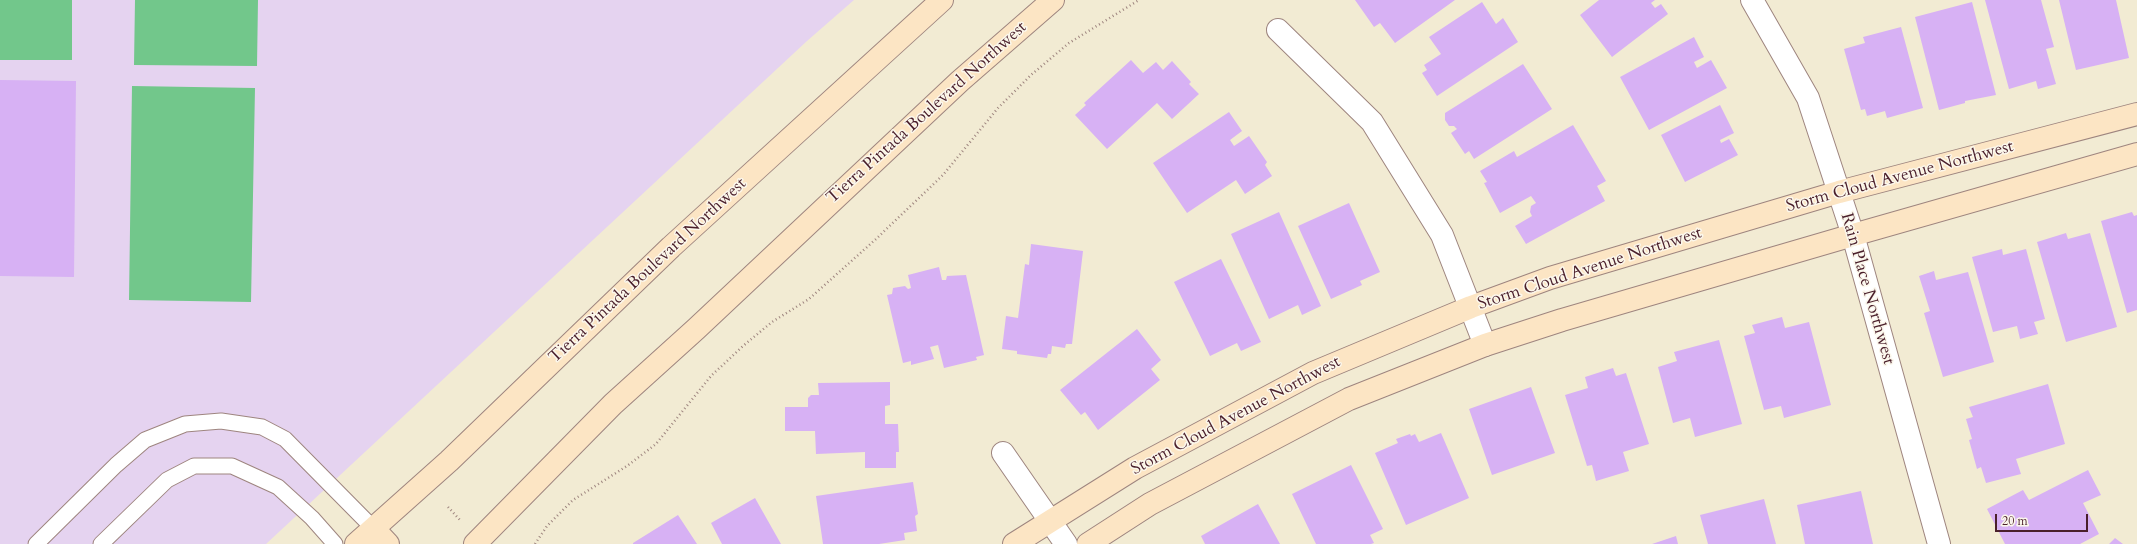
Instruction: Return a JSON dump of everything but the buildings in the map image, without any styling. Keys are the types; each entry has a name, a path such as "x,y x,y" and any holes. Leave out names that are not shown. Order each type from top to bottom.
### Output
{"street":[{"name":"Tierra Pintada Boulevard Northwest","path":"356,544 381,537 449,461 671,247 942,0"},
{"name":"Tierra Pintada Boulevard Northwest","path":"475,544 613,404 696,329 960,81 1052,0"},
{"name":"Rain Place Northwest","path":"1752,0 1808,98 1853,235 1939,544"},
{"path":"1278,30 1372,122 1442,235 1485,345"},
{"name":"Storm Cloud Avenue Northwest","path":"1014,544 1135,468 1313,373 1471,307 1550,278 1839,192 2137,114"},
{"path":"1088,544 1150,504 1349,399 1485,345 1562,320 2137,154"},
{"path":"1003,453 1066,544"}],"lane":[{"path":"36,544 116,465 145,440 184,424 221,420 262,427 285,439 381,537"},
{"path":"101,544 167,480 194,466 232,466 278,487 312,518 335,544"}],"path":[{"path":"535,544 547,526 573,500 627,466 656,444 711,376 727,361 772,322 808,299 876,239 943,175 998,108 1031,75 1069,43 1139,0"},
{"path":"448,507 463,524"}],"shaded area":[{"path":"0,0 854,0 807,41 266,544 0,544"}],"green space":[{"path":"0,0 72,0 72,60 0,60"},
{"path":"135,0 258,0 257,66 134,65"},
{"path":"132,86 255,88 251,302 129,300"}]}
